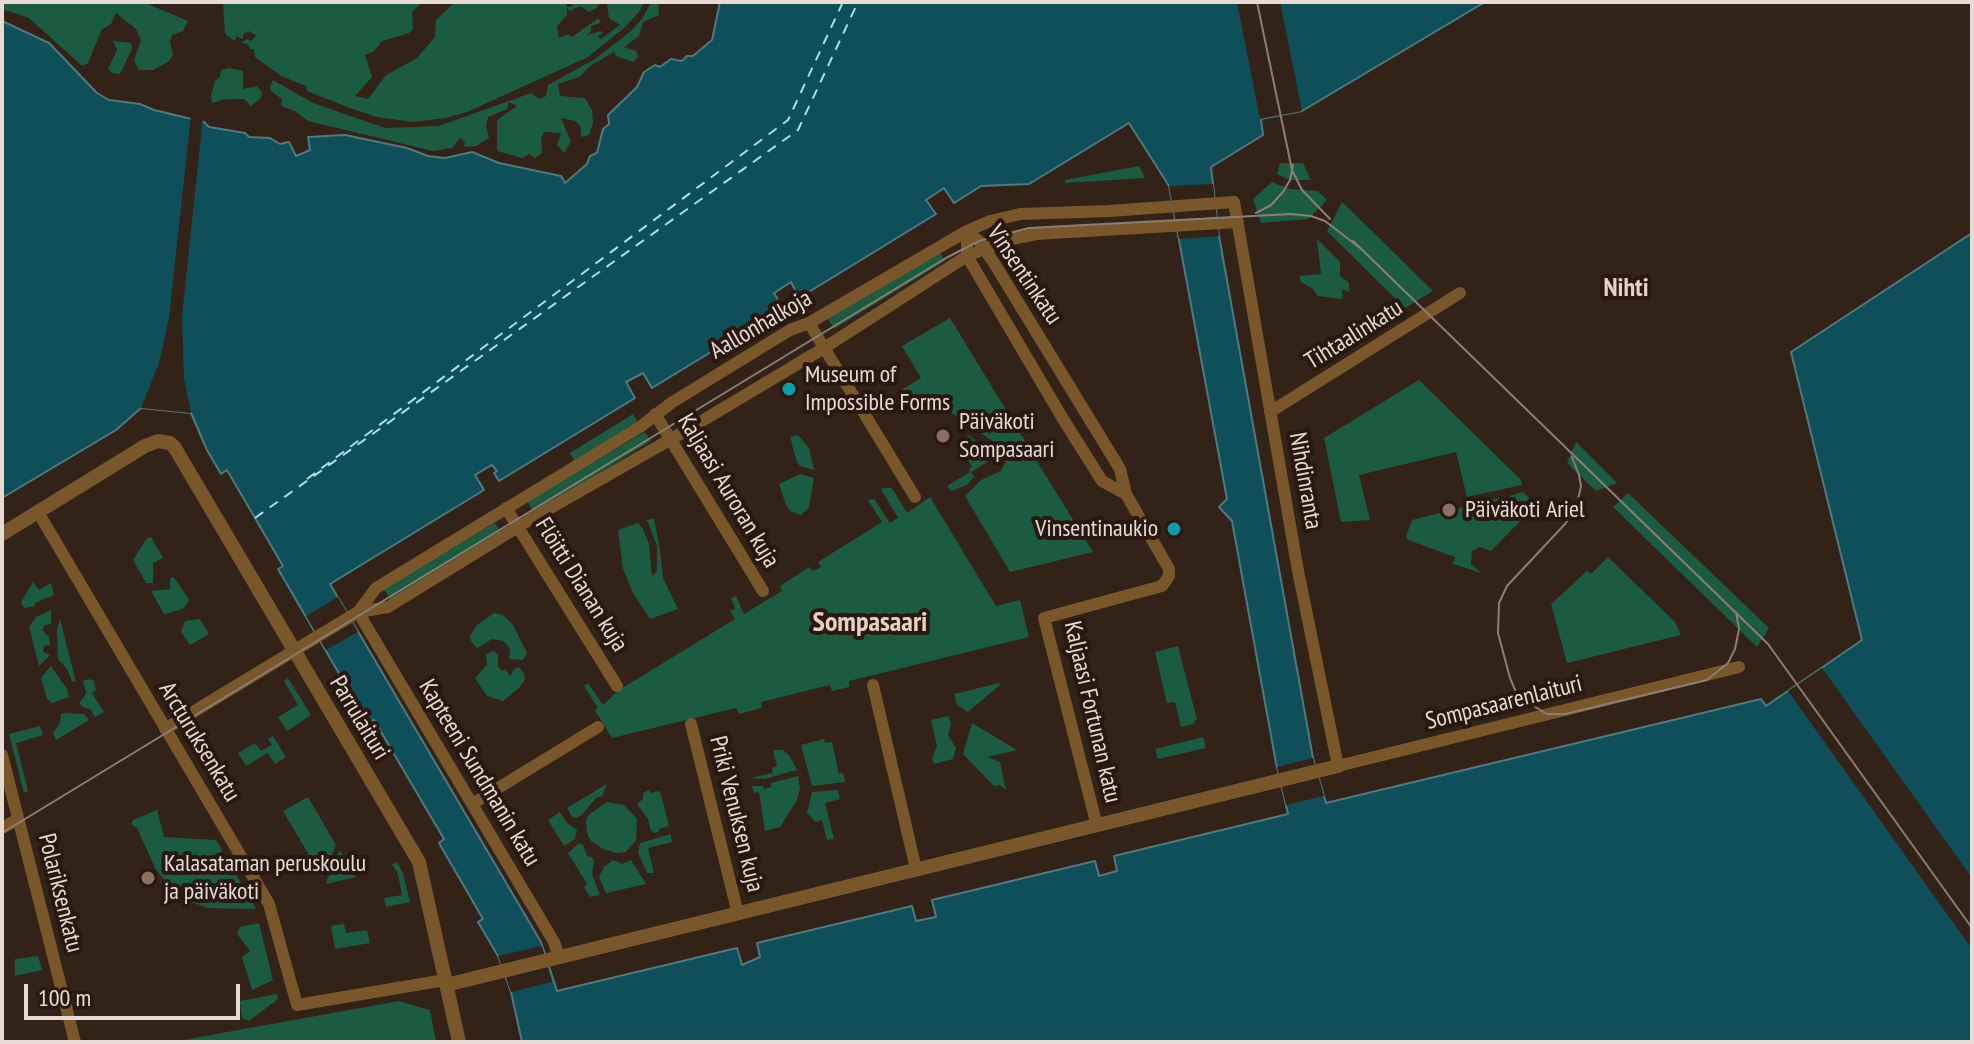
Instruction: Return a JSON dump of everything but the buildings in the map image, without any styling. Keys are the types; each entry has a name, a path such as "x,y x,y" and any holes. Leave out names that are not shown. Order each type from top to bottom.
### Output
{"street":[{"name":"Aallonhalkoja","path":"165,729 353,615 376,588 640,427 655,414 790,330 809,323 967,231 990,221 1020,214 1234,202"},
{"name":"Nihdinranta","path":"1234,202 1298,571 1338,766"},
{"name":"Aallonhalkoja","path":"353,615 388,607 824,348 967,256 985,248 1036,234 1238,222"},
{"name":"Vinsentinkatu","path":"967,231 985,248 1120,469 1126,494 1169,569 1167,582 1147,591"},
{"name":"Vinsentinkatu","path":"967,231 967,256 1102,481 1126,494"},
{"name":"Tihtaalinkatu","path":"1270,412 1460,293"},
{"path":"809,323 915,497"},
{"name":"Kaljaasi Auroran kuja","path":"655,414 763,591"},
{"name":"Parrulaituri","path":"38,512 145,446 163,442 175,448 419,862 459,1042"},
{"name":"Flöitti Dianan kuja","path":"506,508 617,686"},
{"path":"2,534 38,512"},
{"name":"Arcturuksenkatu","path":"38,512 269,904 297,1005 446,982"},
{"name":"Kaljaasi Fortunan katu","path":"1097,826 1044,618 1147,591"},
{"name":"Kapteeni Sundmanin katu","path":"353,615 472,804 554,942 553,959"},
{"name":"Sompasaarenlaituri","path":"553,959 1739,667"},
{"path":"873,685 916,869"},
{"name":"Priki Venuksen kuja","path":"691,724 738,914"},
{"path":"472,804 598,727"},
{"name":"Polariksenkatu","path":"2,755 75,1042"},
{"path":"2,828 18,819"},
{"path":"446,982 553,959"}],"green space":[{"path":"2,2 143,2 188,21 183,31 172,35 173,55 168,62 153,70 139,70 134,60 141,40 136,29 116,13 111,24 102,29 88,63 82,66 29,18 2,9"},
{"path":"223,2 423,2 412,12 413,29 409,33 382,41 374,51 365,55 372,77 355,96 368,99 386,75 417,58 435,37 436,20 453,4 443,2 566,2 567,7 573,6 569,2 600,2 597,8 589,12 580,6 570,11 567,8 567,15 557,26 559,38 569,34 572,37 599,18 600,23 591,26 587,35 601,31 603,33 598,36 601,39 620,25 609,18 607,4 644,2 624,28 588,57 467,112 413,122 377,117 350,108 307,91 306,86 281,76 255,57 254,49 250,49 248,44 241,43 247,39 252,41 256,35 248,31 243,39 236,36 235,41 225,34"},
{"path":"651,2 658,2 659,15 643,22 639,36 624,47 636,51 638,57 633,62 616,56 614,52 590,66 579,77 558,84 560,96 585,98 592,110 593,123 589,135 581,137 581,127 575,121 561,118 571,142 564,153 557,145 561,133 544,132 542,153 535,158 529,154 522,158 497,151 497,120 517,106 509,102 507,109 488,117 486,126 489,138 476,146 464,147 465,142 460,138 452,148 433,151 308,121 295,111 281,106 282,99 271,91 273,80 313,103 385,128 439,126 531,93 540,99 546,96 548,85 595,59 631,31"},
{"path":"113,41 131,43 132,49 120,74 108,69 117,50"},
{"path":"221,70 243,71 243,89 257,86 262,92 261,98 251,106 244,99 212,103 215,81 220,77"},
{"path":"1280,163 1303,163 1311,180 1290,180 1277,174"},
{"path":"1139,166 1145,178 1065,183 1065,180"},
{"path":"1272,182 1289,189 1318,191 1327,200 1308,219 1261,223 1253,199"},
{"path":"1342,202 1433,291 1405,308 1327,231"},
{"path":"1317,239 1340,262 1340,276 1349,283 1349,292 1342,289 1341,299 1318,296 1301,282 1299,276 1321,274"},
{"path":"939,251 945,261 834,329 828,319"},
{"path":"950,318 1027,444 1001,447 930,398 911,409 900,391 921,378 902,346"},
{"path":"1419,380 1521,480 1522,485 1467,497 1456,452 1359,475 1370,520 1341,522 1324,438"},
{"path":"633,414 638,423 575,462 570,453"},
{"path":"645,432 651,441 534,513 527,501"},
{"path":"798,435 809,448 814,470 797,462 790,437"},
{"path":"968,435 997,456 971,472 974,477 967,485 951,491 947,486 970,472 972,467 960,446"},
{"path":"1576,442 1617,483 1596,491 1571,467 1567,462"},
{"path":"1033,455 1093,552 1010,572 965,496 981,480 1001,471 1007,459"},
{"path":"800,474 814,478 809,508 801,515 790,511 779,484"},
{"path":"892,488 907,513 930,497 996,606 1020,600 1029,637 849,681 849,687 832,691 830,685 761,702 762,708 739,714 736,708 612,738 584,686 588,683 603,705 619,690 735,619 730,611 735,609 731,598 736,596 744,614 782,591 780,586 809,567 813,571 821,567 818,562 882,522 868,500 874,499 890,523 898,518 881,489"},
{"path":"1523,492 1536,505 1491,551 1480,547 1472,551 1471,564 1481,573 1453,564 1455,557 1408,540 1406,536 1412,520 1499,498 1510,501 1510,496"},
{"path":"1628,493 1769,628 1757,647 1613,507"},
{"path":"654,518 663,578 678,609 650,619 633,593 623,569 618,530 638,523 643,529 649,544 652,576 657,571 657,546 647,520"},
{"path":"495,523 501,533 390,599 383,588"},
{"path":"151,537 163,558 153,563 153,583 146,583 133,560 147,538"},
{"path":"1608,557 1675,622 1681,635 1567,663 1551,604 1587,571 1591,574"},
{"path":"174,577 189,600 183,609 164,614 151,591 170,589 170,578"},
{"path":"33,582 39,590 51,583 54,595 35,603 35,606 24,608 21,602"},
{"path":"51,610 51,624 45,625 42,630 49,637 50,645 44,646 43,652 50,655 39,666 29,627 36,617"},
{"path":"494,613 503,615 513,625 527,653 523,660 509,659 510,648 503,641 492,639 477,648 471,641 470,636 477,625"},
{"path":"60,619 76,682 72,681 58,659 57,629"},
{"path":"200,619 209,634 190,645 181,632 185,621"},
{"path":"1178,646 1197,720 1194,724 1181,727 1175,702 1167,703 1155,652"},
{"path":"494,651 502,671 505,669 510,676 519,667 525,679 503,701 487,696 475,678 487,665 486,654"},
{"path":"51,666 69,697 52,703 47,699 41,678"},
{"path":"288,678 311,715 287,731 278,717 298,705 284,681"},
{"path":"83,681 94,681 96,690 92,693 104,712 95,717 80,702 86,693"},
{"path":"999,683 968,712 957,705 954,694"},
{"path":"64,713 84,714 89,720 56,740 53,733"},
{"path":"949,716 951,725 948,735 956,748 953,759 934,764 932,758 937,746 931,720"},
{"path":"972,723 1017,750 987,757 1000,762 1006,790 1000,785 994,786 963,754"},
{"path":"40,726 43,735 16,743 28,791 24,793 9,734"},
{"path":"273,736 286,757 275,764 268,753 246,766 238,753 255,743 261,751 272,745 268,739"},
{"path":"1203,737 1206,748 1158,759 1155,749"},
{"path":"824,739 825,743 832,742 839,774 843,773 845,782 812,786 801,745"},
{"path":"773,750 783,750 789,755 797,770 764,779 751,778 773,773 772,768 777,766"},
{"path":"798,776 800,789 796,802 780,827 765,831 759,792 754,793 752,786 763,786 764,789 771,787 771,783"},
{"path":"607,784 602,796 596,798 582,815 572,817 567,808"},
{"path":"649,790 651,793 660,791 669,826 655,833 637,804 643,799 643,793"},
{"path":"838,790 840,799 825,803 834,839 827,840 822,820 816,822 807,813 812,792"},
{"path":"308,797 336,845 322,877 283,811"},
{"path":"607,802 624,805 637,819 636,840 626,852 603,849 587,834 588,815"},
{"path":"157,810 164,837 216,840 256,909 208,908 188,901 171,889 155,868 137,828 131,824 133,820"},
{"path":"560,812 566,822 577,830 575,839 564,846 548,820"},
{"path":"671,834 672,842 648,848 654,873 647,873 638,853 640,843"},
{"path":"579,843 594,861 592,874 600,895 590,897 584,887 587,884 568,853"},
{"path":"340,850 356,877 327,884 326,882"},
{"path":"613,860 622,864 631,860 646,884 606,893 599,877 604,867"},
{"path":"397,862 410,902 386,907 384,898 402,895 398,874 392,864"},
{"path":"259,923 273,980 252,990 242,957 250,951 237,934 240,927"},
{"path":"344,924 346,933 367,930 370,943 335,949 331,926"},
{"path":"38,956 42,970 15,976 15,959"},
{"path":"277,994 278,999 249,1021 242,1018 240,1001"},
{"path":"399,1001 430,1010 436,1042 172,1042"}],"water":[{"path":"720,2 1485,2 1302,111 1261,119 1263,135 1211,167 1219,236 1313,758 1326,803 1761,699 1766,706 1862,640 1791,352 1972,233 1972,1042 522,1042 511,992 498,956 478,922 483,919 439,843 444,839 374,720 368,723 278,569 283,566 227,470 221,474 207,450 191,413 141,408 116,430 2,498 2,21 49,43 97,93 109,100 140,104 204,122 209,127 245,133 249,137 270,138 280,144 289,142 296,156 310,150 308,137 345,135 407,148 428,156 445,158 472,152 499,163 561,176 565,183 587,164 590,156 597,153 603,129 609,124 608,115 637,87 644,72 655,65 660,67 671,59 682,61 687,56 693,56 712,40","holes":["1129,123 1169,186 1227,499 1219,507 1232,521 1288,814 1114,856 1117,871 1099,876 1095,861 932,900 936,917 916,921 912,906 757,943 760,957 742,965 737,948 557,991 541,942 330,584 484,490 475,475 492,465 499,481 635,398 626,382 643,373 652,388 783,308 774,293 791,282 799,298 936,214 926,200 944,188 954,203 981,186 1029,184"]}],"pier":[{"path":"1237,2 1280,2 1302,111 1260,119"},
{"path":"191,115 203,117 182,316 184,379 191,413 141,408 159,363 169,318"},
{"path":"1213,184 1219,236 1179,239 1169,186"},
{"path":"338,597 358,632 326,650 306,616"},
{"path":"1822,668 1972,878 1972,949 1788,691"},
{"path":"1313,758 1324,796 1286,805 1277,767"},
{"path":"542,946 552,982 511,992 498,956"}],"ferry route":[{"path":"307,479 788,120 843,2"},
{"path":"255,518 798,130 858,2"}],"tram line":[{"path":"1257,2 1292,170 1302,190 1330,219"},
{"path":"1256,213 1271,205 1283,192 1293,165"},
{"path":"2,833 946,258 979,241 1029,228 1291,214 1325,221 1360,248"},
{"path":"1353,241 1768,644 1972,928"},
{"path":"1572,457 1581,486 1576,509 1507,586 1499,603 1498,633 1510,678 1515,690 1527,702 1547,714 1565,714 1707,680 1728,663 1735,649 1739,629 1736,612"}],"place":[{"name":"Museum of Impossible Forms","path":"789,389"},
{"name":"Päiväkoti Sompasaari","path":"943,436"},
{"name":"Päiväkoti Ariel","path":"1449,510"},
{"name":"Vinsentinaukio","path":"1174,529"},
{"name":"Kalasataman peruskoulu ja päiväkoti","path":"148,878"}],"district":[{"name":"Nihti","path":"1626,289"},
{"name":"Sompasaari","path":"870,623"}]}
